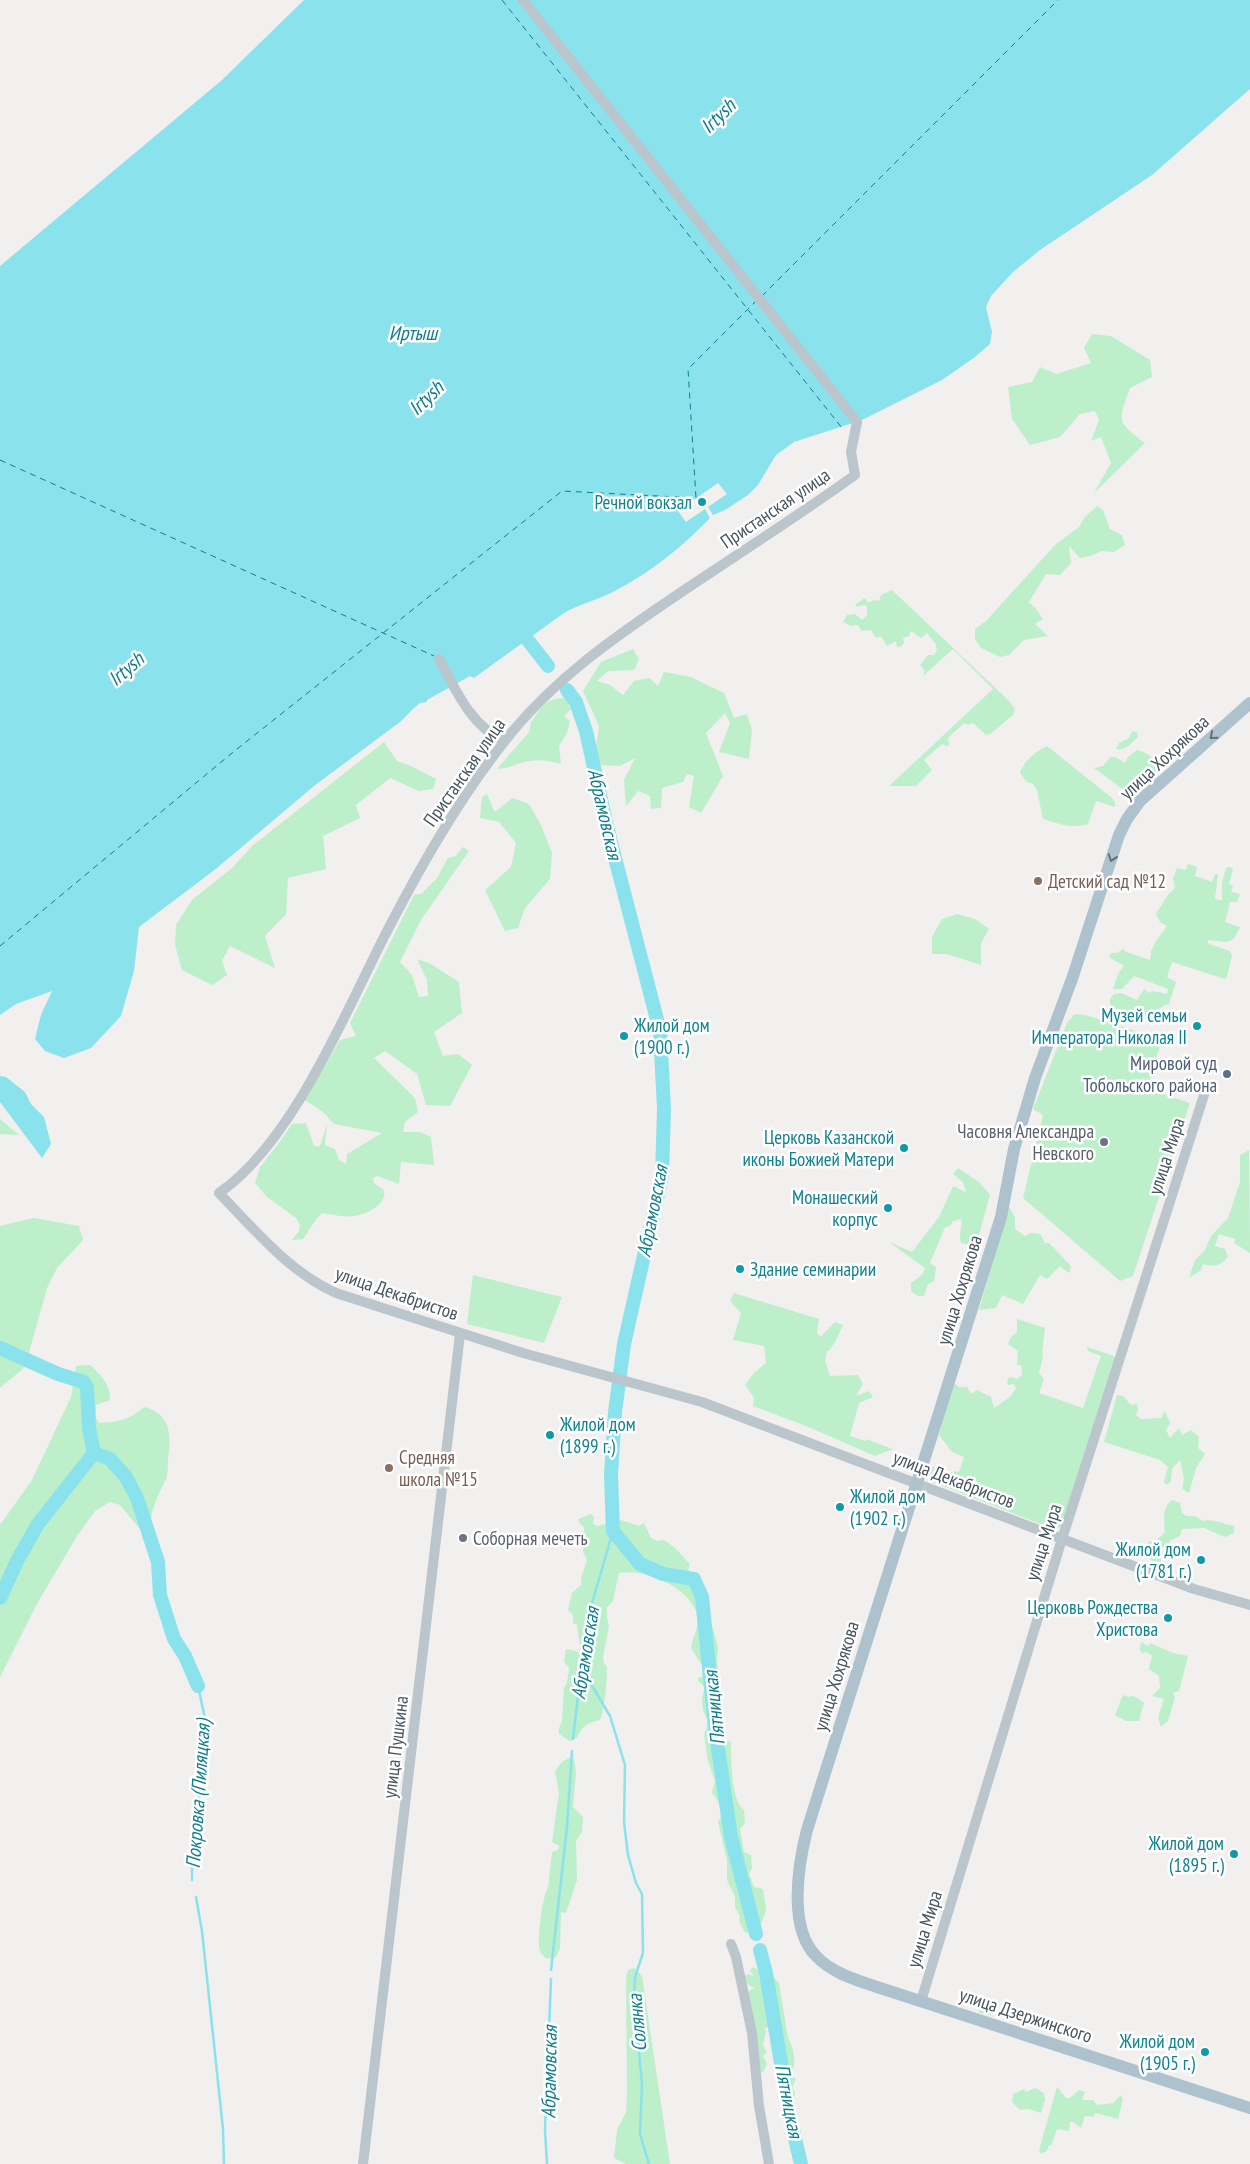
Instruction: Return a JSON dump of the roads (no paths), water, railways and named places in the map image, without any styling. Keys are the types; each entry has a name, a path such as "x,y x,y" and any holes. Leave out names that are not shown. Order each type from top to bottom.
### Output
{"main road":[{"name":"улица Хохрякова","path":"804,1938 801,1927 798,1892 803,1845 1001,1216 1017,1136 1119,835 1132,809 1250,703"},
{"name":"улица Дзержинского","path":"804,1938 815,1956 832,1969 854,1980 1250,2108"}],"street":[{"name":"Пристанская улица","path":"219,1193 243,1174 265,1148 301,1095 331,1042 384,937 430,852 473,784 504,741 543,698 593,654 622,632 855,475 851,452 857,422 523,0"},
{"path":"440,659 464,705 478,724 504,741"},
{"name":"улица Мира","path":"920,2001 1062,1539 1204,1095"},
{"name":"улица Декабристов","path":"219,1193 296,1268 316,1282 357,1300 460,1334 593,1373 702,1402 1194,1589 1250,1605"},
{"name":"улица Пушкина","path":"363,2164 460,1334"},
{"path":"731,1944 736,1957 752,2033 759,2106 768,2164"}],"water":[{"name":"Иртыш","path":"304,0 1250,0 1250,89 1152,175 1040,250 1013,272 991,296 986,307 992,332 990,344 975,357 942,380 862,420 794,442 776,455 758,485 748,495 725,510 713,515 708,507 727,494 718,483 678,511 686,522 705,509 710,518 665,559 627,585 564,613 474,678 470,676 427,700 427,702 420,703 400,722 314,786 217,868 139,927 134,971 121,1016 91,1048 64,1058 45,1051 35,1039 41,1015 52,991 16,1004 0,1015 0,266 222,80"},
{"path":"0,1076 6,1077 25,1092 31,1104 44,1117 51,1144 42,1158 0,1102"}],"waterway":[{"name":"Абрамовская","path":"516,625 548,666"},
{"name":"Абрамовская","path":"567,690 576,702 586,731 607,827 660,1031 664,1109 662,1176 624,1344 615,1412 611,1475 613,1531 640,1564 663,1574 694,1579 702,1597 715,1728 731,1837 756,1934"},
{"name":"Покровка (Пиляцкая)","path":"0,1348 58,1374 84,1382 87,1387 89,1428 94,1453 110,1459 126,1477 137,1498 158,1562 160,1595 174,1639 185,1656 198,1686"},
{"path":"0,1598 18,1559 38,1524 94,1453"},
{"name":"Абрамовская","path":"573,1739 586,1624 613,1531"},
{"name":"Солянка","path":"579,1677 591,1684 610,1716 625,1765 624,1822 628,1855 636,1883 642,1894 643,1953 635,1977 634,1997 642,2085 640,2134 649,2164"},
{"name":"Покровка (Пиляцкая)","path":"192,1880 192,1857 206,1723 198,1686"},
{"name":"Абрамовская","path":"551,1970 567,1827 572,1751"},
{"name":"Покровка (Пиляцкая)","path":"196,1897 202,1931 223,2129 224,2164"},
{"name":"Пятницкая","path":"760,1950 766,1973 790,2117 801,2164"},
{"name":"Абрамовская","path":"547,2164 545,2130 551,1979"}],"place":[{"name":"Речной вокзал","path":"702,502"},
{"name":"Детский сад №12","path":"1038,881"},
{"name":"Музей семьи Императора Николая II","path":"1197,1026"},
{"name":"Жилой дом (1900 г.)","path":"624,1036"},
{"name":"Мировой суд Тобольского района","path":"1227,1074"},
{"name":"Часовня Александра Невского","path":"1104,1142"},
{"name":"Церковь Казанской иконы Божией Матери","path":"904,1148"},
{"name":"Монашеский корпус","path":"888,1208"},
{"name":"Здание семинарии","path":"740,1269"},
{"name":"Жилой дом (1899 г.)","path":"550,1435"},
{"name":"Средняя школа №15","path":"389,1468"},
{"name":"Жилой дом (1902 г.)","path":"840,1507"},
{"name":"Соборная мечеть","path":"463,1538"},
{"name":"Жилой дом (1781 г.)","path":"1201,1560"},
{"name":"Церковь Рождества Христова","path":"1168,1618"},
{"name":"Жилой дом (1895 г.)","path":"1234,1854"},
{"name":"Жилой дом (1905 г.)","path":"1205,2052"}],"water label":[{"name":"Irtysh","path":"718,116"},
{"name":"Irtysh","path":"426,398"},
{"name":"Irtysh","path":"126,669"}]}
